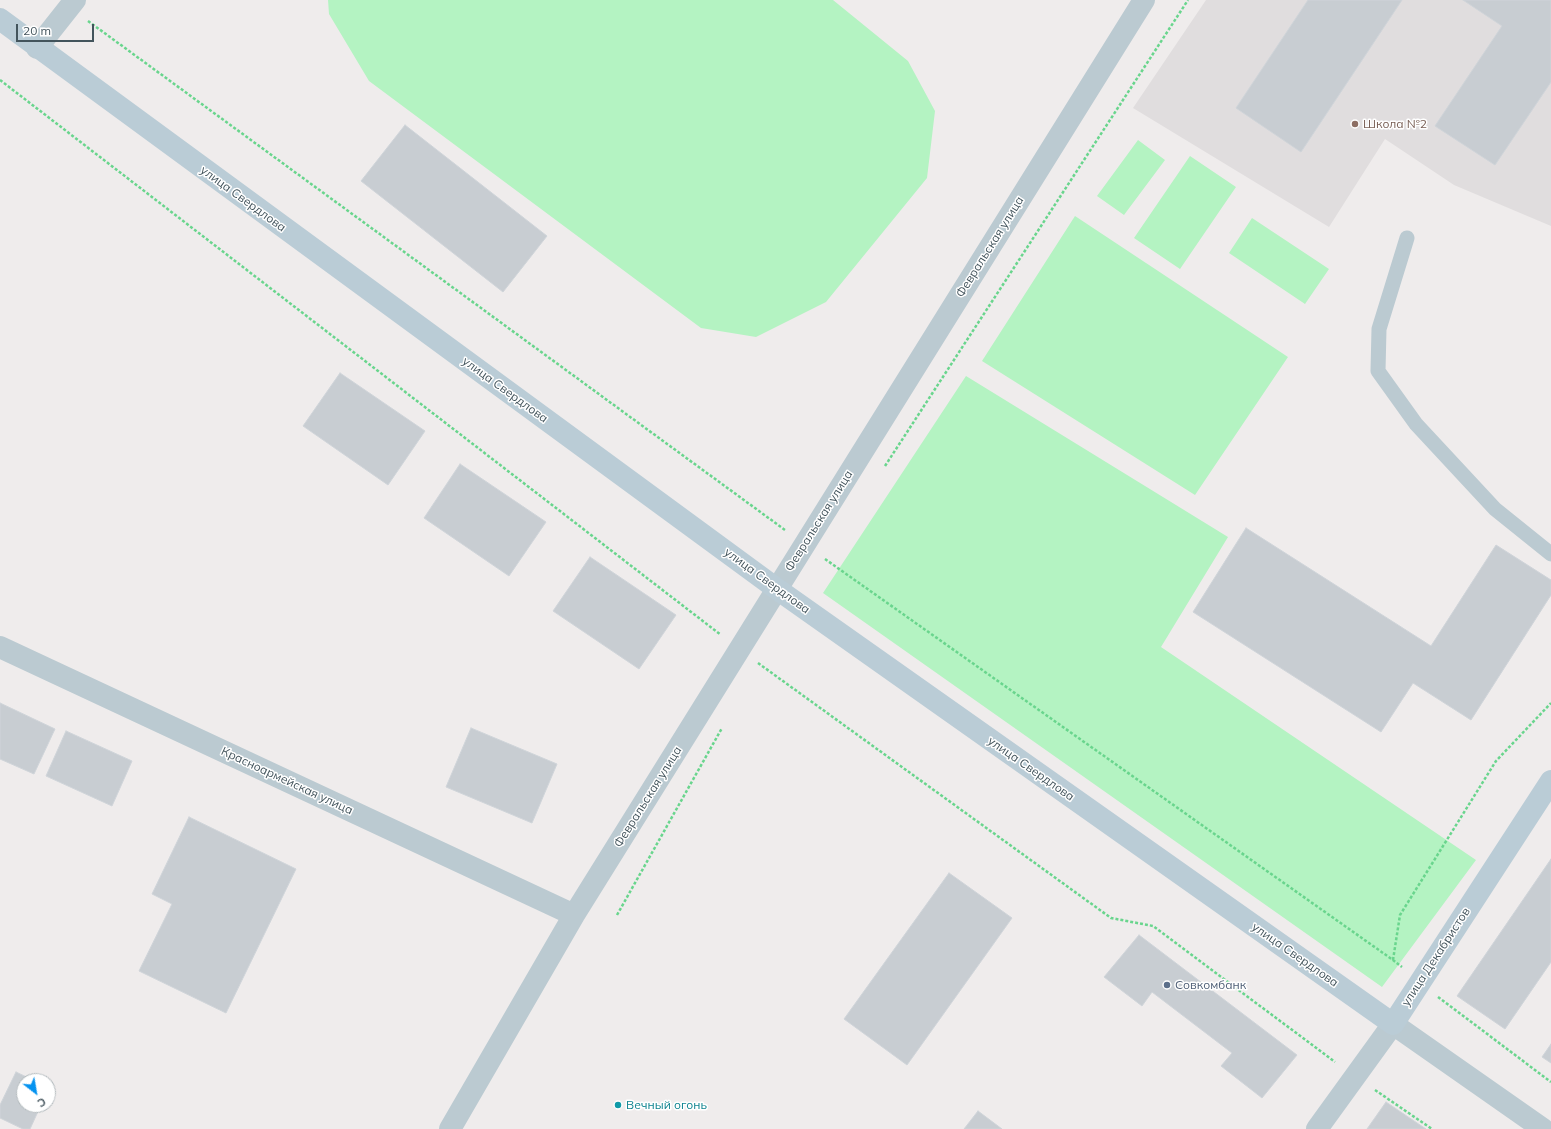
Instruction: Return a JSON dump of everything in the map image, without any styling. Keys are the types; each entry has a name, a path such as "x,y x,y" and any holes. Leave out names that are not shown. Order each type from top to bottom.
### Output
{"main road":[{"name":"улица Свердлова","path":"0,19 36,48 776,589 1393,1024"},
{"name":"улица Декабристов","path":"1393,1024 1551,781"}],"street":[{"path":"36,48 75,0"},
{"name":"Февральская улица","path":"450,1129 574,915 1144,0"},
{"name":"Красноармейская улица","path":"0,647 574,915"},
{"name":"улица Декабристов","path":"1317,1129 1393,1024"},
{"name":"улица Свердлова","path":"1393,1024 1543,1129"}],"lane":[{"path":"1407,238 1379,329 1378,371 1416,424 1495,509 1551,554"}],"path":[{"path":"881,472 1188,0"},
{"path":"0,80 758,663 1111,918 1153,926 1355,1076 1432,1129"},
{"path":"821,565 829,552"},
{"path":"754,670 762,657"},
{"path":"1393,960 1400,914 1496,761 1551,703"},
{"path":"617,915 724,724"}],"shaded area":[{"name":"Школа №2","path":"1206,0 1551,0 1551,226 1454,185 1385,139 1329,227 1133,108"}],"green space":[{"path":"328,0 833,0 908,61 935,111 927,178 826,302 756,337 701,328 369,81 329,14"},
{"path":"1138,140 1165,160 1124,215 1097,196"},
{"path":"1190,156 1236,187 1180,269 1134,238"},
{"path":"1075,216 1288,357 1195,495 982,361"},
{"path":"1252,218 1329,269 1305,304 1229,253"},
{"path":"966,376 1228,537 1161,647 1476,860 1382,987 823,593"}],"building":[{"path":"1308,0 1402,0 1301,152 1236,108"},
{"path":"1463,0 1551,0 1551,82 1495,165 1435,126 1502,26"},
{"path":"405,125 547,236 503,292 361,181"},
{"path":"340,373 425,431 388,485 303,426"},
{"path":"460,464 546,522 509,576 424,518"},
{"path":"1246,528 1431,646 1496,545 1551,580 1551,595 1471,720 1413,683 1381,732 1193,612"},
{"path":"590,557 676,615 639,669 553,611"},
{"path":"0,703 55,729 34,774 0,759"},
{"path":"471,728 557,764 532,823 446,787"},
{"path":"66,731 132,761 112,806 46,776"},
{"path":"189,817 296,869 226,1013 139,971 172,904 152,894"},
{"path":"1551,859 1551,962 1505,1029 1457,996"},
{"path":"949,873 1012,918 907,1065 844,1019"},
{"path":"1139,935 1297,1055 1262,1098 1221,1066 1232,1053 1152,992 1142,1006 1104,977"},
{"path":"1551,1044 1551,1063 1542,1057"},
{"path":"16,1072 18,1073 16,1073 16,1113 37,1113 30,1129 23,1129 0,1118 0,1105"},
{"path":"1386,1102 1426,1129 1367,1129"},
{"path":"978,1111 1002,1129 964,1129"}],"place":[{"name":"Школа №2","path":"1355,124"},
{"name":"Совкомбанк","path":"1167,985"},
{"name":"Вечный огонь","path":"618,1105"}]}
